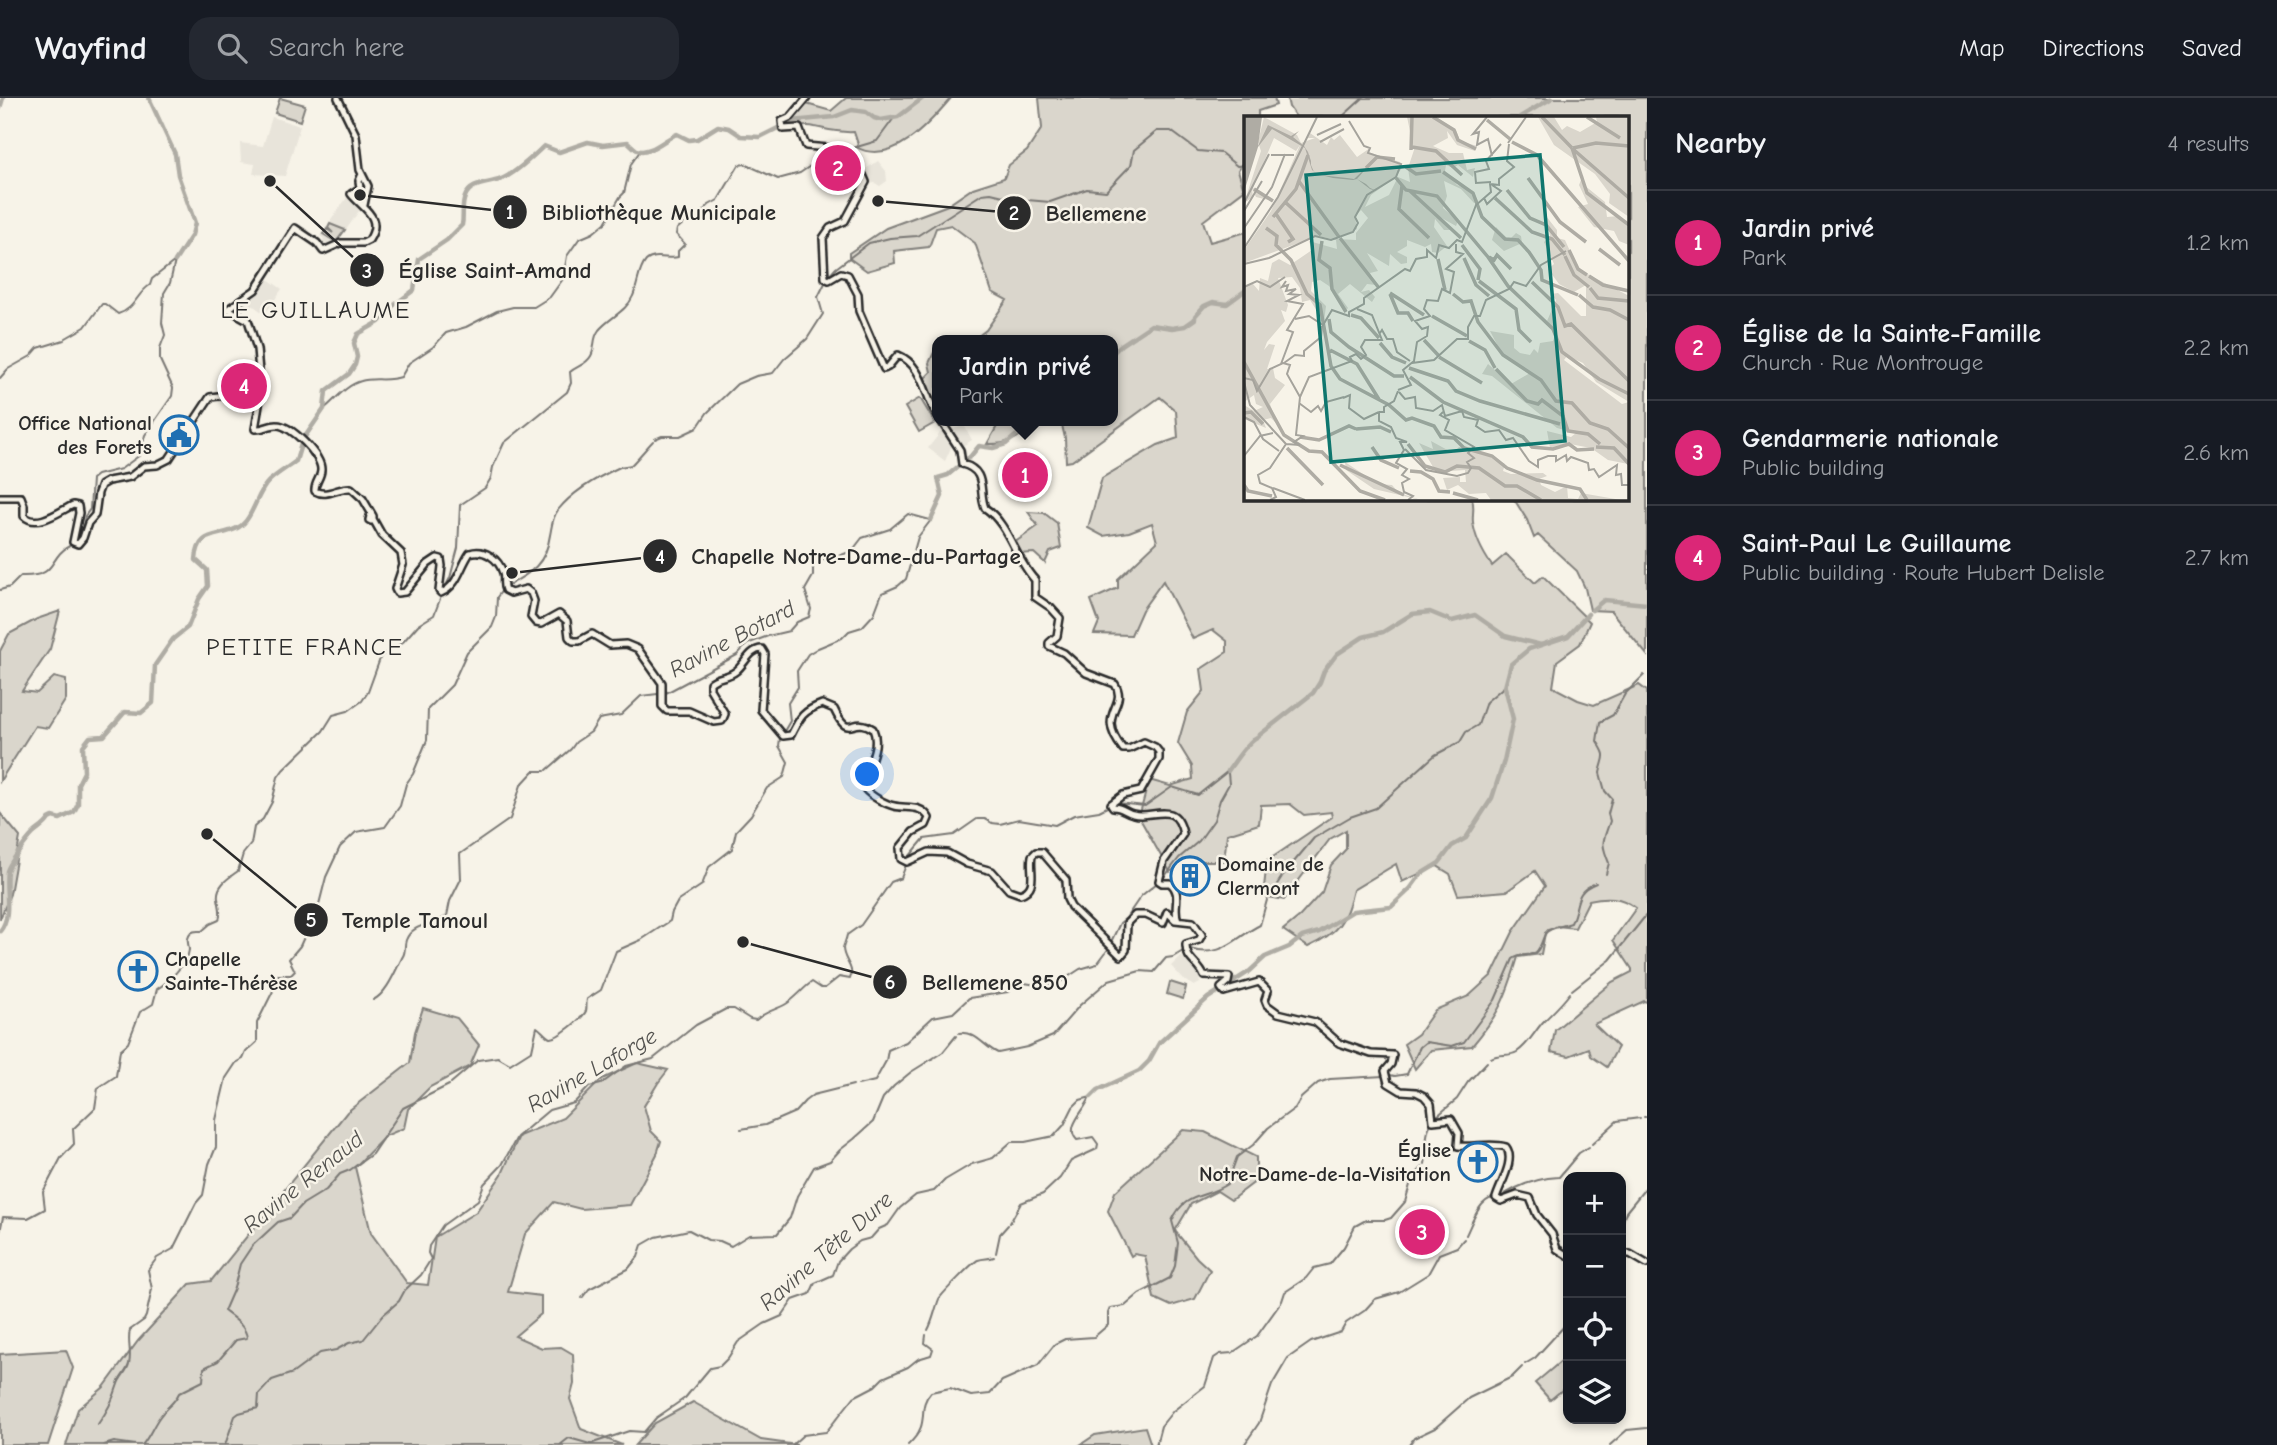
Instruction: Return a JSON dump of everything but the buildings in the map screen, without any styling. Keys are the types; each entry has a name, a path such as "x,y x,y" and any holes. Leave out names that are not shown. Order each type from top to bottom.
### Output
{"main road":[{"path":"338,98 356,135 362,174 368,186 364,205"},
{"path":"807,98 782,126 799,128 806,146 828,148 820,155 821,159 842,159 863,175 865,187 845,221 830,228 824,237 824,275 829,280 841,273 848,275 857,292 859,311 884,369 898,355 914,365 932,406"},
{"path":"362,174 359,180 360,188 351,194 370,212 374,226 369,240 363,243 341,243 323,251 317,243 295,228 255,290 228,309 240,314 248,322 257,348 261,400 256,429 281,425 317,455 321,468 314,485 315,491 324,494 351,488 363,499 382,535 401,554 403,565 395,589 399,594 405,592 431,561 437,558 442,566 439,591 445,593 457,580 467,556 477,551 488,554 496,561 503,575 504,588 511,593 530,591 534,599 531,617 533,621 541,624 555,615 563,616 573,641 579,642 592,634 610,645 626,644 638,649 660,681 663,689 662,706 667,711 689,712 714,722 722,721 725,714 710,689 710,682 735,672 754,651 760,649 765,654 761,710 781,734 791,735 799,718 822,704 834,709 839,723 843,726 863,725 873,729 876,741 864,783 865,789 888,804 918,808 929,818 926,825 913,832 900,848 904,860 929,852 947,853 967,864 990,870 1009,890 1023,894 1032,886 1032,856 1036,852 1042,852 1066,880 1067,899 1071,907 1121,956 1126,950 1127,923 1135,915 1146,915 1163,923 1167,912 1172,919 1193,922 1201,931 1199,940 1188,943 1185,948 1205,976 1229,977 1222,989 1226,992 1237,986 1259,982 1268,991 1265,1000 1267,1005 1278,1013 1315,1022 1339,1043 1371,1054 1393,1055 1391,1064 1385,1071 1387,1080 1401,1091 1416,1092 1424,1096 1431,1104 1433,1121 1450,1118 1460,1133 1457,1146 1472,1148 1498,1145 1508,1149 1510,1155 1505,1177 1496,1198 1502,1201 1517,1195 1530,1198 1537,1215 1552,1234 1557,1249 1563,1253"},
{"path":"0,497 21,497 24,516 28,520 39,521 73,505 78,506 73,539 74,544 78,544 88,523 95,516 97,493 102,485 108,481 130,477 144,466 157,465 169,459 210,397 244,393 261,400"},
{"path":"944,426 961,450 962,464 970,467 977,475 983,490 982,502 985,508 998,519 1023,566 1035,580 1035,597 1060,618 1057,636 1049,646 1064,653 1086,673 1115,684 1119,699 1111,718 1111,730 1123,749 1129,750 1144,742 1159,752 1159,759 1141,791 1124,795 1111,805 1136,815 1164,812 1181,825 1182,834 1164,862 1159,881 1170,883 1176,888 1178,920"},
{"path":"1626,1254 1647,1264"}],"shaded area":[{"path":"280,98 305,105 300,121 275,113"},
{"path":"846,98 951,98 921,130 896,147 883,151 870,152 856,147 858,144 854,132 787,124 806,104 831,111"},
{"path":"1039,98 1274,98 1276,105 1258,111 1258,116 1244,116 1244,162 1238,170 1244,190 1203,221 1210,242 1244,233 1244,500 1472,500 1476,534 1492,566 1506,554 1535,583 1543,576 1590,622 1580,644 1557,661 1553,687 1594,705 1639,685 1647,691 1647,1002 1594,1024 1618,1047 1607,1067 1591,1056 1589,1048 1569,1056 1551,1052 1555,1030 1612,982 1632,972 1613,940 1636,908 1625,901 1608,898 1589,900 1575,928 1557,926 1545,933 1541,954 1518,957 1501,1004 1472,1046 1431,1050 1415,1069 1404,1044 1418,1034 1435,1010 1469,996 1492,975 1513,932 1545,886 1535,871 1507,891 1458,895 1450,874 1437,866 1402,882 1396,864 1353,890 1339,925 1327,937 1308,947 1283,930 1322,892 1331,865 1346,849 1346,830 1330,839 1284,900 1263,896 1267,861 1332,817 1331,812 1304,815 1290,804 1261,805 1259,824 1227,834 1224,861 1190,861 1170,872 1139,817 1149,780 1170,786 1193,779 1192,766 1178,743 1187,712 1204,691 1201,669 1227,652 1227,641 1213,630 1193,639 1163,581 1142,610 1131,635 1094,634 1099,622 1091,600 1118,588 1118,579 1157,542 1152,523 1129,532 1103,536 1088,528 1102,478 1158,445 1178,438 1176,411 1160,397 1072,461 1066,462 1062,426 1118,426 1118,335 980,335 1007,300 992,292 975,243 951,225 936,228 929,247 894,251 895,263 867,271 849,258 849,253 886,228 948,205 973,188 1004,178 1009,165 1027,151 1042,128"},
{"path":"1287,98 1647,98 1647,655 1611,611 1590,610 1585,588 1577,571 1538,535 1534,538 1515,500 1630,500 1630,116 1295,116"},
{"path":"272,117 300,126 285,176 253,174 255,164 241,162 240,143 263,146"},
{"path":"878,161 886,171 887,181 880,186 875,183 866,184 861,172"},
{"path":"348,196 367,210 364,214 359,211 337,243 323,250 320,244 324,239 320,236"},
{"path":"330,224 345,230 336,242 323,234 327,229 333,233 328,228"},
{"path":"265,277 282,289 265,314 248,302"},
{"path":"932,356 932,406 922,381 931,372 929,363"},
{"path":"920,398 932,418 932,425 919,432 905,407"},
{"path":"962,426 972,440 961,447 950,431"},
{"path":"997,426 1034,426 1010,441 987,444"},
{"path":"944,428 954,441 945,461 928,448"},
{"path":"1028,512 1044,513 1057,523 1061,548 1050,552 1045,563 1034,553 1016,554 1011,545 1038,526"},
{"path":"60,611 50,649 22,691 37,693 54,677 66,680 66,699 48,728 35,726 0,781 0,651 9,634 37,619"},
{"path":"0,813 20,837 10,894 0,919"},
{"path":"1181,956 1198,972 1200,983 1194,986 1171,966"},
{"path":"1170,982 1186,987 1183,999 1167,994"},
{"path":"423,1008 457,1018 479,1045 470,1066 430,1087 408,1109 404,1128 385,1136 355,1167 371,1233 407,1283 428,1285 435,1237 476,1212 502,1174 519,1136 563,1118 602,1079 637,1063 668,1070 644,1106 651,1131 661,1141 630,1205 581,1209 554,1202 525,1234 508,1292 541,1296 541,1314 515,1336 542,1348 561,1347 573,1354 574,1384 570,1399 581,1429 622,1445 66,1445 78,1409 104,1387 138,1341 190,1284 211,1281 347,1112 410,1063 415,1032"},
{"path":"1183,1130 1205,1132 1256,1157 1256,1181 1231,1200 1217,1191 1191,1204 1175,1231 1210,1270 1195,1299 1171,1306 1154,1298 1145,1256 1131,1256 1108,1211 1115,1192"},
{"path":"66,1350 73,1368 48,1445 0,1445 0,1354"},
{"path":"1563,1360 1563,1389 1550,1400 1535,1383"},
{"path":"693,1402 761,1440 797,1445 635,1445 655,1423"},
{"path":"1145,1427 1151,1445 1080,1445 1095,1435"}],"waterway":[{"path":"0,108 3,98"},
{"path":"149,98 175,154 178,175 195,223 192,235 175,261"},
{"path":"0,931 6,918 6,878 11,863 30,837 49,819 60,819 74,812 78,804 78,784 84,772 83,746 90,737 104,736 125,712 141,713 153,703 155,665 173,639 188,627 199,599 208,586 207,570 196,560 201,543 211,536 232,531 244,523 265,486 296,461 302,441 324,409 326,391 349,374 355,365 357,357 354,343 358,334 379,322 393,306 414,290 419,259 447,240 462,225 467,192 510,174 544,146 559,152 588,142 603,145 628,142 642,151 677,134 689,140 697,139 718,126 729,128 741,136 760,137 792,121 834,117 852,110 866,112 881,120 898,117 923,98"},
{"path":"1343,116 1363,98"},
{"name":"Ravine Renaud","path":"1522,116 1552,98"},
{"path":"823,157 877,141 894,118"},
{"path":"829,276 869,243 917,236 982,194 1050,202 1087,189 1106,191 1131,165 1134,150 1157,131 1171,131 1198,151 1221,153 1237,166 1244,165"},
{"path":"324,409 356,383 401,377 409,363 433,347 446,333 466,327 497,311 513,307 534,307 550,297 563,279 567,256 579,239 593,233 605,223 624,193 631,164 640,151"},
{"path":"444,589 450,578 458,548 460,505 485,488 504,443 567,392 571,383 570,372 589,359 599,330 630,301 646,261 653,257 678,257 678,251 685,244 676,234 677,229 685,222 695,219 718,200 739,165 745,164 778,179 800,173 819,160"},
{"path":"66,338 85,327 102,304 118,314 124,312 150,285 152,279 175,261"},
{"path":"82,532 85,516 90,509 92,479 97,475 121,469 140,455 145,435 172,396 173,388 160,360 160,348 165,335 162,323 164,293 170,283 175,261"},
{"path":"655,439 662,436 680,436 697,428 707,413 737,384 773,373 784,359 807,339 823,314 818,297 826,281"},
{"name":"Ravine Renaud","path":"1118,348 1151,325 1172,328 1185,326 1195,319 1204,306 1213,302 1227,304 1244,291"},
{"path":"0,378 8,369 31,356 38,348 64,340"},
{"name":"Ravine Renaud","path":"963,461 979,446 993,448 1006,444 1027,426"},
{"path":"507,586 530,572 541,560 548,545 554,516 564,503 595,480 620,467 631,465 653,441"},
{"name":"Ravine Renaud","path":"931,520 942,496 938,478 948,475 960,465"},
{"name":"Ravine Botard","path":"547,770 576,742 591,732 599,719 621,715 641,696 666,693 737,655 747,644 789,631 797,622 809,617 811,609 805,590 813,576 813,556 832,561 852,551 862,538 890,529 908,514 930,520"},
{"name":"Ravine Renaud","path":"783,733 790,721 788,703 798,687 797,671 808,654 842,638 849,631 862,627 874,614 882,593 906,579 918,537 931,520"},
{"path":"0,590 10,587 21,576 47,570 58,555 71,545"},
{"path":"98,1424 128,1367 130,1330 146,1316 152,1289 148,1270 157,1258 173,1249 196,1203 203,1195 209,1164 216,1147 216,1120 226,1078 236,1063 243,1059 246,1052 257,1042 257,1023 273,991 271,979 278,975 291,975 295,971 289,959 315,920 326,877 340,847 356,832 385,827 400,806 406,784 427,740 428,709 452,685 467,652 492,627 496,617 497,597 503,589"},
{"path":"0,1232 3,1217 28,1218 45,1209 43,1192 61,1158 74,1144 73,1129 95,1108 98,1088 116,1076 120,1050 128,1043 140,1012 153,1004 157,989 185,961 191,933 202,931 219,920 219,889 238,871 243,854 251,844 254,827 263,819 272,802 278,777 323,731 333,715 348,711 362,701 381,656 403,642 418,625 434,615 442,594"},
{"name":"Ravine Tête Dure","path":"1592,610 1604,600 1647,604"},
{"name":"Ravine Laforge","path":"1228,771 1249,743 1313,693 1324,671 1337,654 1363,637 1383,632 1412,614 1430,612 1452,621 1475,615 1505,636 1541,645"},
{"name":"Ravine Tête Dure","path":"1091,1097 1098,1090 1139,1071 1149,1061 1159,1043 1208,998 1250,971 1265,957 1289,947 1302,937 1319,932 1353,911 1391,907 1421,874 1439,863 1452,846 1466,838 1492,798 1504,761 1513,719 1505,687 1511,664 1529,649 1568,636 1588,614"},
{"path":"1606,874 1609,863 1604,842 1612,799 1605,791 1600,773 1604,757 1597,741 1600,722 1613,715 1625,694 1644,675"},
{"path":"1190,949 1219,949 1260,925 1267,900 1283,875 1314,838 1350,817 1376,808 1435,755 1460,742 1466,732 1478,725 1486,702 1506,685"},
{"name":"Ravine Renaud","path":"451,1083 478,1060 498,1057 510,1064 532,1050 537,1027 550,1038 564,1032 580,1018 586,1011 587,999 601,990 616,951 641,940 670,921 678,901 702,885 709,867 732,849 736,831 751,815 767,788 784,777 788,762 779,746 780,738"},
{"name":"Ravine Botard","path":"373,1000 391,981 404,954 409,934 447,916 450,901 461,879 460,854 510,819 521,785 534,771 545,771"},
{"name":"Ravine Laforge","path":"1117,803 1145,806 1172,787 1198,795 1228,771"},
{"path":"1162,880 1179,858 1199,841 1214,820 1220,800 1229,784 1228,773"},
{"name":"Ravine Laforge","path":"225,1445 235,1416 258,1408 259,1394 272,1380 293,1373 320,1353 363,1340 421,1275 431,1259 429,1246 443,1225 478,1200 484,1184 502,1165 517,1137 549,1110 574,1103 589,1087 601,1084 626,1066 653,1059 696,1025 726,1009 734,1009 756,1020 790,1002 812,982 825,988 839,977 850,979 851,970 843,948 847,935 861,925 891,882 901,878 909,857 924,839 954,835 977,819 1000,824 1019,819 1055,825 1074,815 1099,811 1109,806"},
{"path":"1110,944 1120,923 1141,896 1157,883"},
{"path":"1390,1075 1407,1074 1420,1047 1426,1042 1452,1046 1464,1042 1495,1000 1513,959 1536,952 1548,930 1571,923 1580,895 1596,883"},
{"path":"1572,990 1610,960 1647,914"},
{"path":"858,1085 875,1081 886,1061 888,1050 906,1042 933,1017 953,1013 969,998 1008,992 1018,982 1037,985 1060,982 1080,969 1097,964 1109,948"},
{"path":"959,1033 970,1034 998,1053 1027,1047 1053,1036 1080,1005 1109,980 1140,971 1154,972 1166,958 1183,951"},
{"path":"1491,1058 1521,1049 1570,993"},
{"path":"582,1298 589,1289 628,1269 638,1257 642,1245 656,1237 689,1230 708,1240 731,1246 749,1235 777,1234 790,1218 797,1196 814,1167 830,1161 873,1122 883,1098 894,1086 943,1052 956,1036"},
{"path":"1436,1117 1457,1099 1468,1082 1487,1062"},
{"path":"908,1445 920,1430 924,1405 931,1392 950,1388 971,1396 990,1394 1002,1381 1038,1365 1055,1344 1065,1339 1094,1337 1108,1325 1110,1308 1125,1306 1139,1294 1170,1278 1175,1266 1178,1243 1172,1221 1177,1212 1189,1201 1227,1184 1237,1157 1253,1145 1268,1128 1295,1108 1301,1098 1318,1083 1330,1079 1384,1076"},
{"name":"Ravine Renaud","path":"142,1445 179,1393 203,1381 204,1368 218,1361 236,1340 247,1338 241,1326 224,1311 240,1264 252,1246 278,1222 290,1218 303,1204 326,1190 340,1174 372,1154 403,1108 449,1085"},
{"path":"741,1129 765,1125 795,1112 813,1095 853,1085"},
{"path":"1010,1223 1021,1203 1043,1194 1060,1178 1071,1161 1097,1149 1098,1144 1093,1137 1077,1140 1073,1130 1090,1097"},
{"name":"Ravine Tête Dure","path":"560,1445 569,1438 590,1444 629,1431 644,1432 656,1418 685,1398 710,1368 720,1366 738,1342 764,1324 782,1316 793,1300 810,1294 815,1283 833,1275 838,1261 849,1249 860,1241 871,1238 879,1229 888,1225 900,1208 916,1195 934,1191 945,1180 972,1164 993,1158 1011,1142 1054,1136 1064,1125 1073,1107 1080,1100 1091,1097"},
{"path":"1592,1144 1617,1121 1640,1118"},
{"path":"1425,1164 1431,1123"},
{"path":"1499,1198 1528,1183 1559,1177 1579,1153 1589,1147"},
{"path":"1156,1445 1161,1426 1173,1411 1205,1386 1214,1358 1220,1354 1232,1353 1257,1336 1282,1301 1285,1292 1306,1278 1314,1268 1330,1264 1344,1247 1355,1226 1366,1220 1391,1218 1405,1202 1412,1178 1423,1167"},
{"path":"1626,1212 1647,1186"},
{"path":"1466,1235 1480,1207 1493,1198"},
{"path":"996,1253 1000,1234 1008,1225"},
{"path":"1244,1445 1259,1423 1272,1385 1288,1358 1311,1342 1341,1332 1346,1323 1364,1311 1375,1299 1399,1292 1428,1274 1439,1254 1457,1247 1464,1239"},
{"path":"928,1330 939,1299 946,1291 975,1262 994,1257"},
{"path":"1525,1364 1535,1358 1563,1327"},
{"path":"792,1445 803,1435 826,1432 854,1397 875,1386 883,1378 931,1355 933,1349 925,1343 926,1335"},
{"path":"1409,1445 1414,1438 1435,1428 1469,1398 1512,1377 1522,1367"},
{"path":"1610,1445 1627,1430 1647,1428"},
{"name":"Ravine Renaud","path":"104,1445 114,1442 136,1445"}],"place":[{"name":"Église de la Sainte-Famille","path":"838,168"},
{"name":"Église Saint-Amand","path":"270,181"},
{"name":"Bibliothèque Municipale","path":"360,195"},
{"name":"Bellemene","path":"878,201"},
{"name":"Saint-Paul Le Guillaume","path":"244,386"},
{"name":"Office National des Forets","path":"179,435"},
{"name":"Jardin privé","path":"1025,475"},
{"name":"Chapelle Notre-Dame-du-Partage","path":"512,573"},
{"name":"Temple Tamoul","path":"207,834"},
{"name":"Domaine de Clermont","path":"1190,876"},
{"name":"Bellemene 850","path":"743,942"},
{"name":"Chapelle Sainte-Thérèse","path":"138,971"},
{"name":"Église Notre-Dame-de-la-Visitation","path":"1478,1162"},
{"name":"Gendarmerie nationale","path":"1422,1232"}],"district":[{"name":"LE GUILLAUME","path":"316,310"},
{"name":"PETITE FRANCE","path":"305,647"}]}
